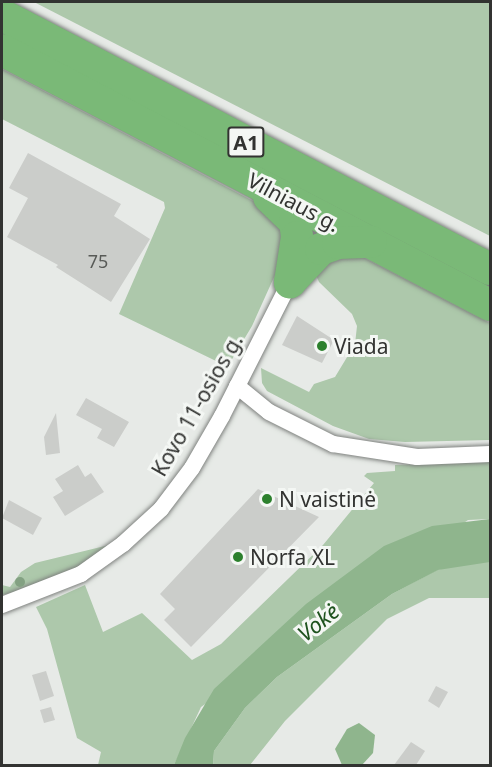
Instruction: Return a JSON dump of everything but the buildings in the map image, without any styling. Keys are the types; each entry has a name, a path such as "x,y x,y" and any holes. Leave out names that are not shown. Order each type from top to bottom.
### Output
{"highway":[{"name":"Vilniaus g.","path":"2,15 490,269"},
{"name":"Vilniaus g.","path":"2,50 490,305"},
{"path":"243,176 295,222 297,237 290,282"},
{"path":"290,282 321,249 338,243 371,242"}],"street":[{"name":"Kovo 11-osios g.","path":"2,604 44,591 81,574 153,517 188,475 290,282"},
{"path":"237,386 269,412 333,444 417,457 490,454"}],"shaded area":[{"path":"34,2 490,2 490,236"},
{"path":"2,69 276,213 289,244 252,326 231,361 216,361 119,314 165,208 164,202 2,119"},
{"path":"357,254 490,323 490,440 405,442 369,439 333,426 267,391 262,383 261,368 309,392 314,384 335,377 355,344 357,326 352,314 319,282 315,273 320,259"},
{"path":"490,462 490,519 468,520 201,707 174,765 98,765 101,752 77,738 47,629 36,607 85,585 103,632 142,613 192,660 221,644 323,545 374,483 364,476 367,473 395,471 395,465"},
{"path":"109,545 79,567 26,589 2,595 2,585 10,587 21,572 35,563"},
{"path":"469,562 490,562 490,598 429,598 387,619 285,721 250,765 213,766 214,751 245,708 277,677 392,594 437,570"}],"water":[{"name":"Vokė","path":"490,519 490,562 438,570 392,594 277,677 245,708 214,751 213,765 174,765 185,738 214,689 306,604 384,546 432,526"},
{"path":"359,723 375,735 373,753 362,765 342,765 335,749 347,729"}],"place":[{"name":"Viada","path":"322,346"},
{"name":"N vaistinė","path":"267,499"},
{"name":"Norfa XL","path":"238,557"}]}
